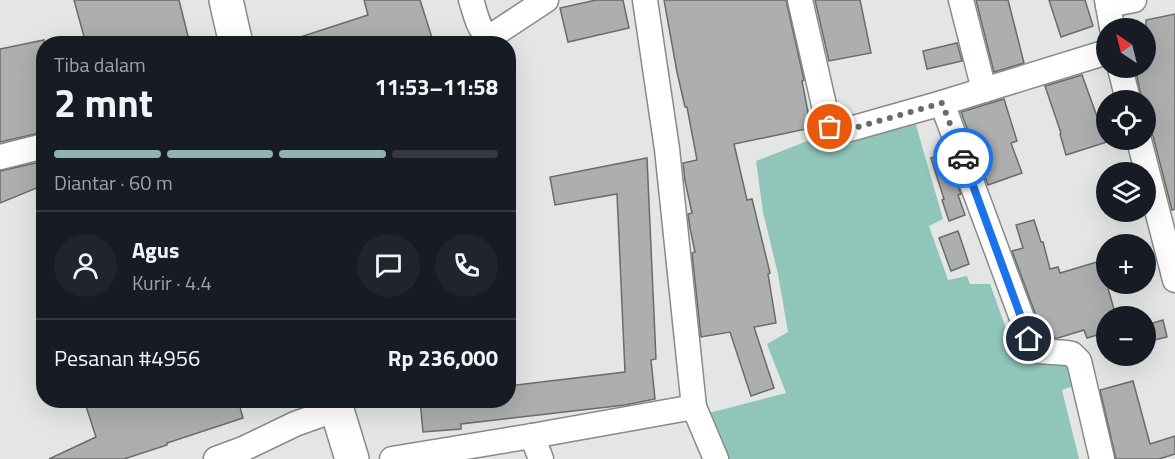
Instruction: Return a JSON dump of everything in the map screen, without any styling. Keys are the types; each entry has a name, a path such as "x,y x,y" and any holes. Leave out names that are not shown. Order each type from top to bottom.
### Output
{"street":[{"path":"226,0 234,36"},
{"path":"471,0 480,27 484,33 490,34 496,33 546,0"},
{"path":"645,0 667,149 694,406 716,459"},
{"path":"800,0 830,127 837,133 1096,55"},
{"path":"961,0 984,90"},
{"path":"1110,18 1108,2 1134,0"},
{"path":"942,103 1033,348 1038,351 1067,352 1078,361 1102,459"},
{"path":"0,157 36,148"},
{"path":"1141,150 1175,280"},
{"path":"392,459 451,455 532,436 694,406"},
{"path":"216,459 244,454 295,424 329,408"},
{"path":"336,408 352,459"},
{"path":"532,436 541,459"}],"green space":[{"path":"914,118 943,219 929,226 948,280 967,276 970,284 990,284 1018,362 1079,358 1093,379 1062,390 1079,459 728,459 709,413 786,393 767,344 788,332 778,274 763,212 756,161 820,136 830,152"}],"building":[{"path":"74,0 179,0 188,36 84,36"},
{"path":"364,0 420,0 431,36 303,36 368,15"},
{"path":"596,0 623,0 629,28 568,42 560,8"},
{"path":"664,0 786,0 804,80 802,81 811,128 734,144 747,200 752,199 770,273 768,274 776,323 754,327 774,388 751,396 730,332 701,337 692,253 695,252 688,214 692,213 683,163 697,160 687,107 685,107 677,72"},
{"path":"815,0 860,0 871,53 829,61"},
{"path":"976,0 1008,0 1024,63 994,72"},
{"path":"1049,0 1085,0 1093,26 1061,37"},
{"path":"1175,14 1175,209 1172,210 1156,148 1156,90 1140,90 1137,78 1156,78 1156,18"},
{"path":"36,42 36,134 0,142 0,49"},
{"path":"957,43 962,61 927,69 923,51"},
{"path":"1082,75 1096,114 1096,145 1066,155 1045,86"},
{"path":"1004,99 1017,141 1011,143 1022,173 988,185 961,112"},
{"path":"945,153 961,194 958,195 965,215 949,221 931,158"},
{"path":"647,158 656,359 651,360 655,399 625,405 461,424 461,429 423,432 421,408 516,408 516,385 625,372 617,194 555,205 550,177"},
{"path":"36,163 36,188 0,203 0,171"},
{"path":"1034,220 1050,269 1058,267 1060,273 1096,262 1096,294 1110,294 1113,306 1096,306 1096,335 1087,338 1084,330 1058,338 1044,337 1012,251 1023,248 1016,225"},
{"path":"958,231 969,264 951,271 939,238"},
{"path":"1163,320 1167,337 1156,340 1156,322"},
{"path":"1133,381 1150,444 1175,436 1175,454 1159,459 1116,459 1100,390"},
{"path":"87,408 240,408 243,418 124,459 49,459 96,437"}],"way so far":[{"path":"830,127 837,133 942,103 963,158"}],"route":[{"path":"963,158 1029,339"}]}
